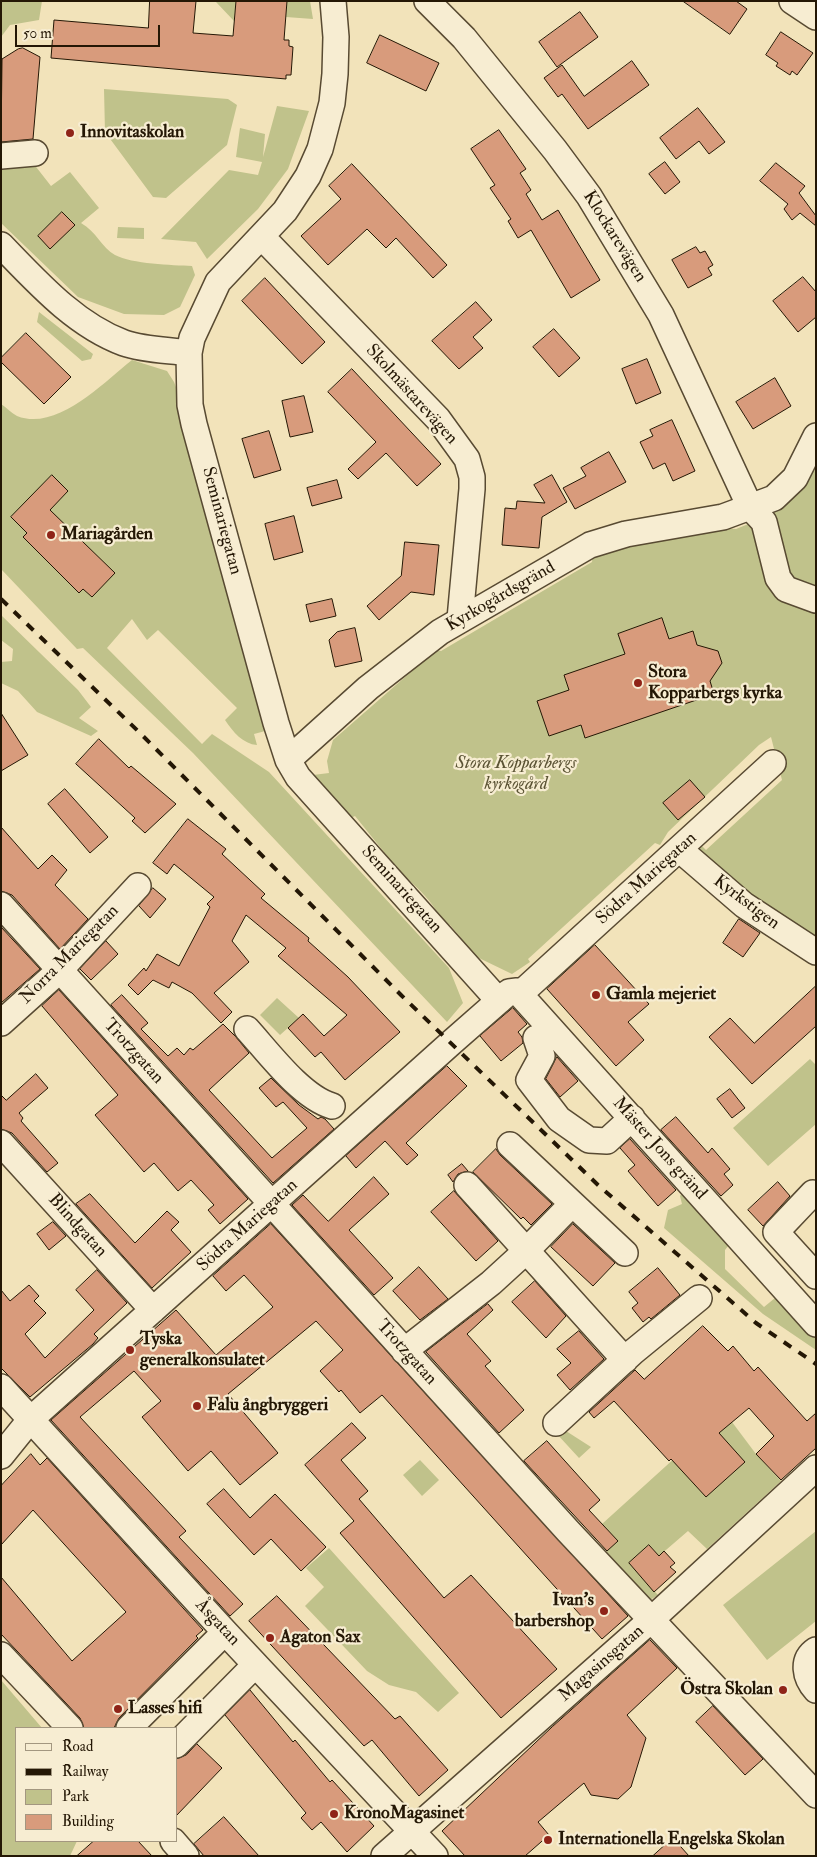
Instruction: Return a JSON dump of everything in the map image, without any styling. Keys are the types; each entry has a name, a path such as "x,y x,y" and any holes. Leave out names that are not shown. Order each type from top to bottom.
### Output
{"street":[{"name":"Klockarevägen","path":"427,1 464,38 555,150 589,196 661,315 750,507 764,522 778,578 786,589 816,600"},
{"path":"792,1 816,17"},
{"name":"Seminariegatan","path":"339,2 332,102 323,142 298,192 262,237 218,282 195,331 189,353 190,405 267,691 288,760 298,777 510,998"},
{"path":"1,156 35,153"},
{"name":"Skolmästarevägen","path":"262,237 438,418 467,460 472,477 472,489 460,619"},
{"path":"1,245 33,277 92,329 125,343 189,353"},
{"name":"Kyrkogårdsgränd","path":"288,760 368,688 415,651 460,619 536,578 590,545 606,539 663,526 700,523 774,498 795,478 816,436"},
{"name":"Södra Mariegatan","path":"8,1448 30,1420 679,850 773,763"},
{"name":"Kyrkstigen","path":"679,850 744,905 816,952"},
{"name":"Norra Mariegatan","path":"1,1023 60,970 138,886"},
{"name":"Trotzgatan","path":"1,905 568,1531 816,1795"},
{"name":"Mäster Jons gränd","path":"510,998 632,1118 816,1324"},
{"path":"247,1029 309,1093 321,1103 332,1106"},
{"path":"536,1038 542,1056 529,1080 560,1119 588,1140 607,1140 632,1118"},
{"name":"Blindgatan","path":"1,1143 153,1310"},
{"path":"510,1145 625,1253"},
{"path":"467,1185 625,1360"},
{"path":"813,1193 776,1232 816,1276"},
{"path":"404,1351 491,1283 526,1251 572,1204"},
{"path":"556,1424 625,1360 699,1298"},
{"name":"Åsgatan","path":"1,1387 255,1665 435,1856"},
{"name":"Magasinsgatan","path":"384,1856 652,1619 816,1468"},
{"path":"129,1727 225,1632"},
{"path":"816,1650 808,1656 806,1661 808,1682 816,1690"},
{"path":"1,1655 69,1727"},
{"path":"178,1743 255,1665"},
{"path":"174,1842 186,1856"}],"green space":[{"path":"1,1 42,1 39,20 10,25 1,37"},
{"path":"236,1 234,21 216,2"},
{"path":"287,1 310,1 313,19 286,17"},
{"path":"104,89 228,99 237,105 227,145 166,198 153,197 105,132"},
{"path":"277,106 309,111 288,169 258,209 207,259 196,242 161,239 229,170 258,175 262,162 236,157 240,128 265,134 263,157"},
{"path":"33,163 51,186 70,172 99,208 81,223 91,230 110,252 122,258 142,262 192,266 195,275 180,307 164,315 124,314 78,297 1,223 1,167"},
{"path":"118,227 144,228 144,239 117,238"},
{"path":"39,312 93,354 91,359 82,361 37,322"},
{"path":"132,360 167,371 174,382 181,400 269,730 254,734 257,745 239,737 225,720 237,708 158,630 147,640 132,619 107,648 202,744 212,734 269,772 449,968 463,1003 447,1022 193,753 83,648 77,649 1,569 1,404 17,416 32,419 48,417 64,411 94,392"},
{"name":"Stora Kopparbergs kyrkogård","path":"816,469 816,962 686,867 700,844 706,850 782,780 771,737 759,745 668,832 660,845 655,843 528,959 530,962 512,974 481,959 461,946 461,938 450,925 443,924 425,896 382,857 384,852 355,816 351,818 313,775 329,773 327,761 333,740 436,650 441,651 592,562 593,555 663,535 723,528 736,529 773,514"},
{"path":"1,615 78,690 91,707 79,718 98,731 91,736 37,712 18,691 1,683 1,662 12,661 13,649 1,640"},
{"path":"277,998 299,1018 280,1035 260,1015"},
{"path":"810,1059 816,1065 816,1124 768,1166 733,1128"},
{"path":"687,1185 732,1241 725,1250 725,1269 764,1307 775,1298 772,1291 816,1325 816,1350 763,1314 664,1228 668,1210 682,1204 680,1196"},
{"path":"732,1422 756,1454 781,1481 707,1549 688,1531 659,1556 649,1545 629,1563 658,1595 647,1602 604,1554 617,1541 602,1524 698,1437"},
{"path":"566,1431 591,1447 579,1458 556,1433"},
{"path":"420,1460 439,1480 422,1496 403,1475"},
{"path":"816,1531 816,1621 767,1660 723,1605"},
{"path":"329,1548 459,1693 438,1712 416,1692 389,1685 367,1671 305,1606 324,1587 306,1568"},
{"path":"1,1680 41,1727 15,1727 15,1842 77,1842 70,1856 1,1856"}],"building":[{"path":"150,1 196,1 193,33 233,36 236,1 287,1 284,40 289,40 289,46 293,47 291,75 286,75 286,79 51,58 54,20 148,28"},
{"path":"683,1 736,1 747,9 730,34"},
{"path":"580,12 598,37 557,67 539,42"},
{"path":"781,32 813,53 797,75 792,71 790,75 776,66 778,63 766,55"},
{"path":"380,35 439,63 426,91 367,63"},
{"path":"23,48 40,57 33,139 1,142 2,59"},
{"path":"632,61 649,85 588,129 562,94 558,97 544,78 562,65 584,96"},
{"path":"698,108 725,142 709,154 699,141 676,159 660,138"},
{"path":"499,130 526,169 520,173 531,190 526,194 542,220 558,210 600,280 571,298 531,230 518,238 508,221 511,219 490,188 495,185 471,149"},
{"path":"665,162 680,182 665,194 649,174"},
{"path":"776,163 805,186 799,193 816,216 816,226 800,213 792,220 784,209 788,204 760,181"},
{"path":"352,164 447,265 433,278 396,238 386,248 367,229 328,265 301,236 341,199 329,186"},
{"path":"62,212 75,225 50,249 38,236"},
{"path":"696,247 700,253 705,251 713,265 708,268 712,275 688,288 672,260"},
{"path":"803,277 816,292 816,317 798,332 773,301"},
{"path":"265,278 325,342 302,364 242,301"},
{"path":"476,302 492,320 473,337 483,348 459,369 432,341"},
{"path":"554,329 580,358 559,377 533,347"},
{"path":"26,333 71,377 44,404 1,362 1,358"},
{"path":"647,359 661,393 636,404 622,369"},
{"path":"352,369 441,464 417,486 386,453 358,479 348,469 376,442 328,392"},
{"path":"775,378 791,406 753,429 736,402"},
{"path":"304,396 313,432 290,437 282,401"},
{"path":"672,420 695,471 673,481 665,463 653,469 640,442 653,436 650,430"},
{"path":"269,431 281,470 254,478 242,439"},
{"path":"609,452 626,482 575,509 563,488 586,476 581,468"},
{"name":"Mariagården","path":"52,475 68,491 50,510 115,573 92,597 83,589 79,593 23,537 27,533 11,517"},
{"path":"552,475 567,502 542,517 539,548 502,545 505,508 516,509 517,501 545,503 534,485"},
{"path":"337,480 342,498 312,506 307,488"},
{"path":"294,516 303,552 274,560 265,524"},
{"path":"405,542 439,545 434,595 411,592 379,620 367,606 401,576"},
{"path":"332,599 336,616 310,622 306,605"},
{"name":"Stora Kopparbergs kyrka","path":"662,618 669,639 693,631 697,645 718,651 722,663 710,681 714,694 585,738 581,725 549,736 537,701 569,690 564,675 625,654 618,634"},
{"path":"355,628 362,661 335,667 329,640 337,632"},
{"path":"1,713 28,755 1,771"},
{"path":"99,739 129,768 131,766 176,804 145,833 132,821 135,818 76,764"},
{"path":"690,780 705,797 678,820 663,803"},
{"path":"65,789 108,837 90,853 48,804"},
{"path":"188,819 226,849 222,854 265,894 261,898 309,938 308,941 348,977 400,1032 345,1080 321,1052 315,1057 288,1028 303,1014 324,1036 347,1015 278,956 286,948 246,915 232,941 249,962 214,993 232,1012 221,1023 192,993 172,982 169,988 153,980 138,995 128,985 144,968 146,971 157,954 179,966 210,907 207,904 214,897 174,864 167,874 153,863"},
{"path":"1,827 38,869 52,855 67,870 55,885 88,919 60,949 12,895 1,891"},
{"path":"153,888 166,899 150,918 139,906"},
{"path":"739,919 760,933 743,957 723,943"},
{"path":"1,927 40,969 1,1003"},
{"path":"106,941 118,954 91,980 80,969"},
{"name":"Gamla mejeriet","path":"595,945 649,1004 628,1022 644,1040 616,1066 547,989"},
{"path":"816,986 816,1026 752,1084 709,1037 730,1018 754,1043"},
{"path":"59,990 248,1199 220,1224 208,1210 214,1205 191,1180 178,1191 154,1163 144,1172 95,1115 118,1095 42,1006"},
{"path":"122,995 148,1023 141,1029 168,1056 177,1048 184,1055 190,1048 193,1050 223,1024 236,1037 249,1053 209,1090 272,1158 307,1128 283,1102 276,1107 259,1088 271,1078 299,1105 318,1119 321,1117 325,1119 334,1129 273,1183 111,1005"},
{"path":"513,1008 527,1024 518,1032 522,1037 523,1043 501,1061 480,1036"},
{"path":"557,1057 578,1081 560,1097 546,1079"},
{"path":"447,1066 467,1086 406,1143 418,1155 407,1165 385,1141 356,1168 346,1156"},
{"path":"36,1074 48,1088 19,1113 23,1118 21,1121 58,1163 47,1172 12,1133 1,1129 1,1095 6,1100"},
{"path":"730,1089 745,1108 732,1118 717,1099"},
{"path":"676,1117 708,1153 712,1148 730,1169 724,1174 733,1185 721,1196 661,1130"},
{"path":"630,1139 676,1190 658,1206 628,1171 635,1165 620,1148"},
{"path":"496,1149 552,1204 531,1225 523,1217 521,1219 473,1172"},
{"path":"462,1164 468,1171 458,1174 453,1182 448,1175"},
{"path":"374,1177 389,1194 349,1230 393,1278 374,1295 292,1205 303,1195 328,1221"},
{"path":"778,1182 790,1196 763,1226 748,1210"},
{"path":"454,1191 498,1241 476,1261 431,1212"},
{"path":"90,1194 135,1243 167,1211 179,1222 171,1230 191,1252 152,1288 76,1204"},
{"path":"53,1222 66,1236 49,1250 37,1234"},
{"path":"271,1224 628,1616 602,1639 382,1395 360,1413 341,1390 339,1392 320,1371 343,1350 316,1321 228,1394 278,1453 240,1485 211,1451 188,1471 142,1417 161,1401 134,1371 80,1417 186,1531 179,1537 243,1604 230,1616 51,1420 176,1310 216,1355 273,1307 244,1275 226,1291 213,1276"},
{"path":"573,1224 615,1263 593,1286 551,1247"},
{"path":"419,1267 448,1299 420,1320 393,1291"},
{"path":"658,1268 680,1295 651,1319 649,1317 643,1322 632,1308 638,1303 629,1292"},
{"path":"97,1270 127,1303 94,1334 98,1338 93,1344 30,1397 1,1368 1,1290 10,1301 29,1285 39,1296 34,1301 46,1313 25,1334 45,1358 94,1310 76,1290"},
{"path":"535,1281 566,1316 546,1338 512,1302"},
{"path":"488,1304 493,1310 467,1334 491,1361 485,1366 524,1410 499,1433 426,1352"},
{"path":"703,1326 728,1351 733,1346 754,1371 758,1367 807,1421 816,1413 816,1448 781,1480 756,1454 774,1436 749,1408 719,1433 745,1462 706,1497 671,1459 669,1461 614,1401 594,1418 589,1412 635,1370 644,1379"},
{"path":"579,1331 604,1359 570,1390 557,1375 571,1363 557,1349"},
{"path":"352,1423 366,1438 341,1460 368,1491 359,1499 444,1598 471,1575 557,1669 501,1718 340,1533 354,1521 305,1465"},
{"path":"547,1441 600,1500 589,1510 618,1541 607,1551 524,1461"},
{"path":"31,1454 40,1465 47,1458 203,1630 196,1636 198,1638 119,1718 114,1727 84,1727 80,1718 1,1634 1,1577 72,1661 126,1612 33,1510 1,1545 1,1486"},
{"path":"224,1489 250,1518 275,1494 326,1547 301,1571 271,1539 254,1555 207,1504"},
{"path":"649,1545 659,1556 664,1551 675,1563 670,1567 676,1572 654,1592 629,1563"},
{"path":"277,1596 395,1719 400,1716 448,1770 419,1796 372,1740 364,1746 249,1621"},
{"path":"650,1640 677,1668 627,1715 646,1738 631,1787 618,1799 591,1795 584,1783 538,1822 549,1835 525,1856 465,1856 442,1831 552,1727"},
{"path":"250,1690 293,1742 295,1740 330,1782 332,1780 374,1826 347,1852 321,1822 312,1830 301,1818 306,1813 225,1715"},
{"path":"713,1706 763,1759 745,1775 696,1722"},
{"path":"197,1744 222,1768 178,1814 178,1758 186,1755"},
{"path":"224,1817 259,1856 204,1856 194,1844"},
{"path":"673,1838 689,1856 653,1856"},
{"path":"93,1842 139,1842 152,1856 77,1856"}],"railway":[{"path":"1,599 140,733 401,995 598,1185 756,1323 816,1364"}],"place":[{"name":"Innovitaskolan","path":"70,133"},
{"name":"Mariagården","path":"51,535"},
{"name":"Stora Kopparbergs kyrka","path":"638,683"},
{"name":"Gamla mejeriet","path":"596,995"},
{"name":"Tyska generalkonsulatet","path":"130,1350"},
{"name":"Falu ångbryggeri","path":"197,1406"},
{"name":"Ivan's barbershop","path":"604,1611"},
{"name":"Agaton Sax","path":"270,1638"},
{"name":"Östra Skolan","path":"783,1690"},
{"name":"Lasses hifi","path":"118,1709"},
{"name":"KronoMagasinet","path":"334,1814"},
{"name":"Internationella Engelska Skolan","path":"548,1840"}]}
